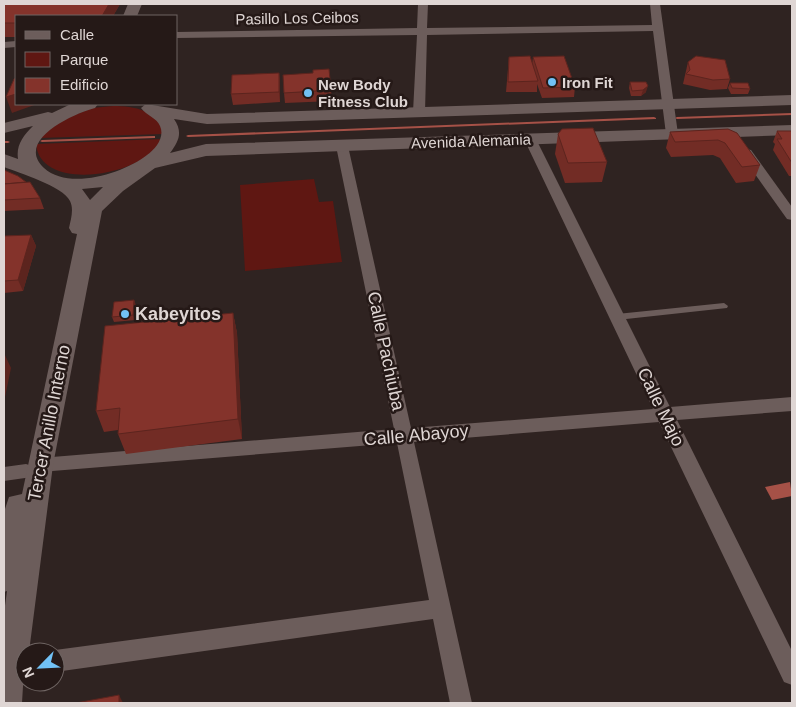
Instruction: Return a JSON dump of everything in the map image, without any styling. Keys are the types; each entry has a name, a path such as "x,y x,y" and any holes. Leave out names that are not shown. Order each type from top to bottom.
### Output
{"main road":[{"name":"Avenida Alemania","path":"143,105 187,117 207,118 792,100"},
{"path":"4,128 86,105"},
{"path":"4,160 42,175 84,183 112,179 147,166 164,151 171,138 170,126 163,116 143,105"},
{"path":"42,175 27,163 23,152 26,140 37,127 65,110"},
{"name":"Avenida Alemania","path":"147,166 206,150 792,130"},
{"name":"Tercer Anillo Interno","path":"18,642 23,471 92,210 103,196 121,181 147,166"},
{"name":"Tercer Anillo Interno","path":"4,579 23,471 67,275 84,211 82,202 73,192 42,175"},
{"name":"Tercer Anillo Interno","path":"6,703 15,673"}],"street":[{"path":"419,112 420,31 423,4"},
{"path":"655,4 666,104 672,134"},
{"name":"Pasillo Los Ceibos","path":"178,35 658,28"},
{"path":"731,132 792,216"},
{"name":"Calle Majo","path":"530,139 792,674"},
{"name":"Calle Pachiuba","path":"342,146 461,703"},
{"name":"Calle Abayoy","path":"23,471 404,436 665,416 792,404"},
{"path":"65,660 441,608"}],"lane":[{"path":"618,318 724,306"}],"green space":[{"path":"129,107 144,111 151,115 161,126 163,134 39,138 52,124 92,108"},
{"path":"161,139 152,152 136,162 116,170 95,174 74,174 55,170 42,160 36,144"},
{"path":"314,179 319,202 333,201 342,262 245,271 240,185"}],"shaded area":[{"path":"790,482 792,496 772,500 765,487"}],"building":[{"path":"4,4 109,4 103,15 15,15 15,23 4,23"},
{"path":"530,56 538,81 508,82 509,57"},
{"path":"564,56 575,87 543,88 533,57"},
{"path":"696,56 725,60 730,79 713,80 686,74 690,70 688,62"},
{"path":"329,69 331,90 284,93 283,75 313,73 313,70"},
{"path":"279,73 279,92 231,94 232,75"},
{"path":"14,79 15,94 6,97"},
{"path":"630,82 646,82 648,86 643,90 632,91"},
{"path":"730,83 748,83 750,89 732,88"},
{"path":"593,128 607,162 568,163 558,134 562,129"},
{"path":"728,129 737,133 760,165 742,167 725,143 718,140 675,142 670,132"},
{"path":"777,131 792,131 792,163 777,139 782,139"},
{"path":"4,170 18,176 26,182 4,184"},
{"path":"30,182 40,198 4,200 4,184"},
{"path":"31,235 18,280 4,281 4,236"},
{"path":"134,300 133,315 112,317 114,302"},
{"path":"233,313 238,419 118,434 120,408 96,411 105,326"},
{"path":"119,695 119,703 76,703"}],"waterway":[{"path":"677,118 792,114"},
{"path":"188,136 654,118"},
{"path":"42,141 153,137"}],"place":[{"name":"Iron Fit","path":"552,82"},
{"name":"New Body Fitness Club","path":"308,93"},
{"name":"Kabeyitos","path":"125,314"}]}
